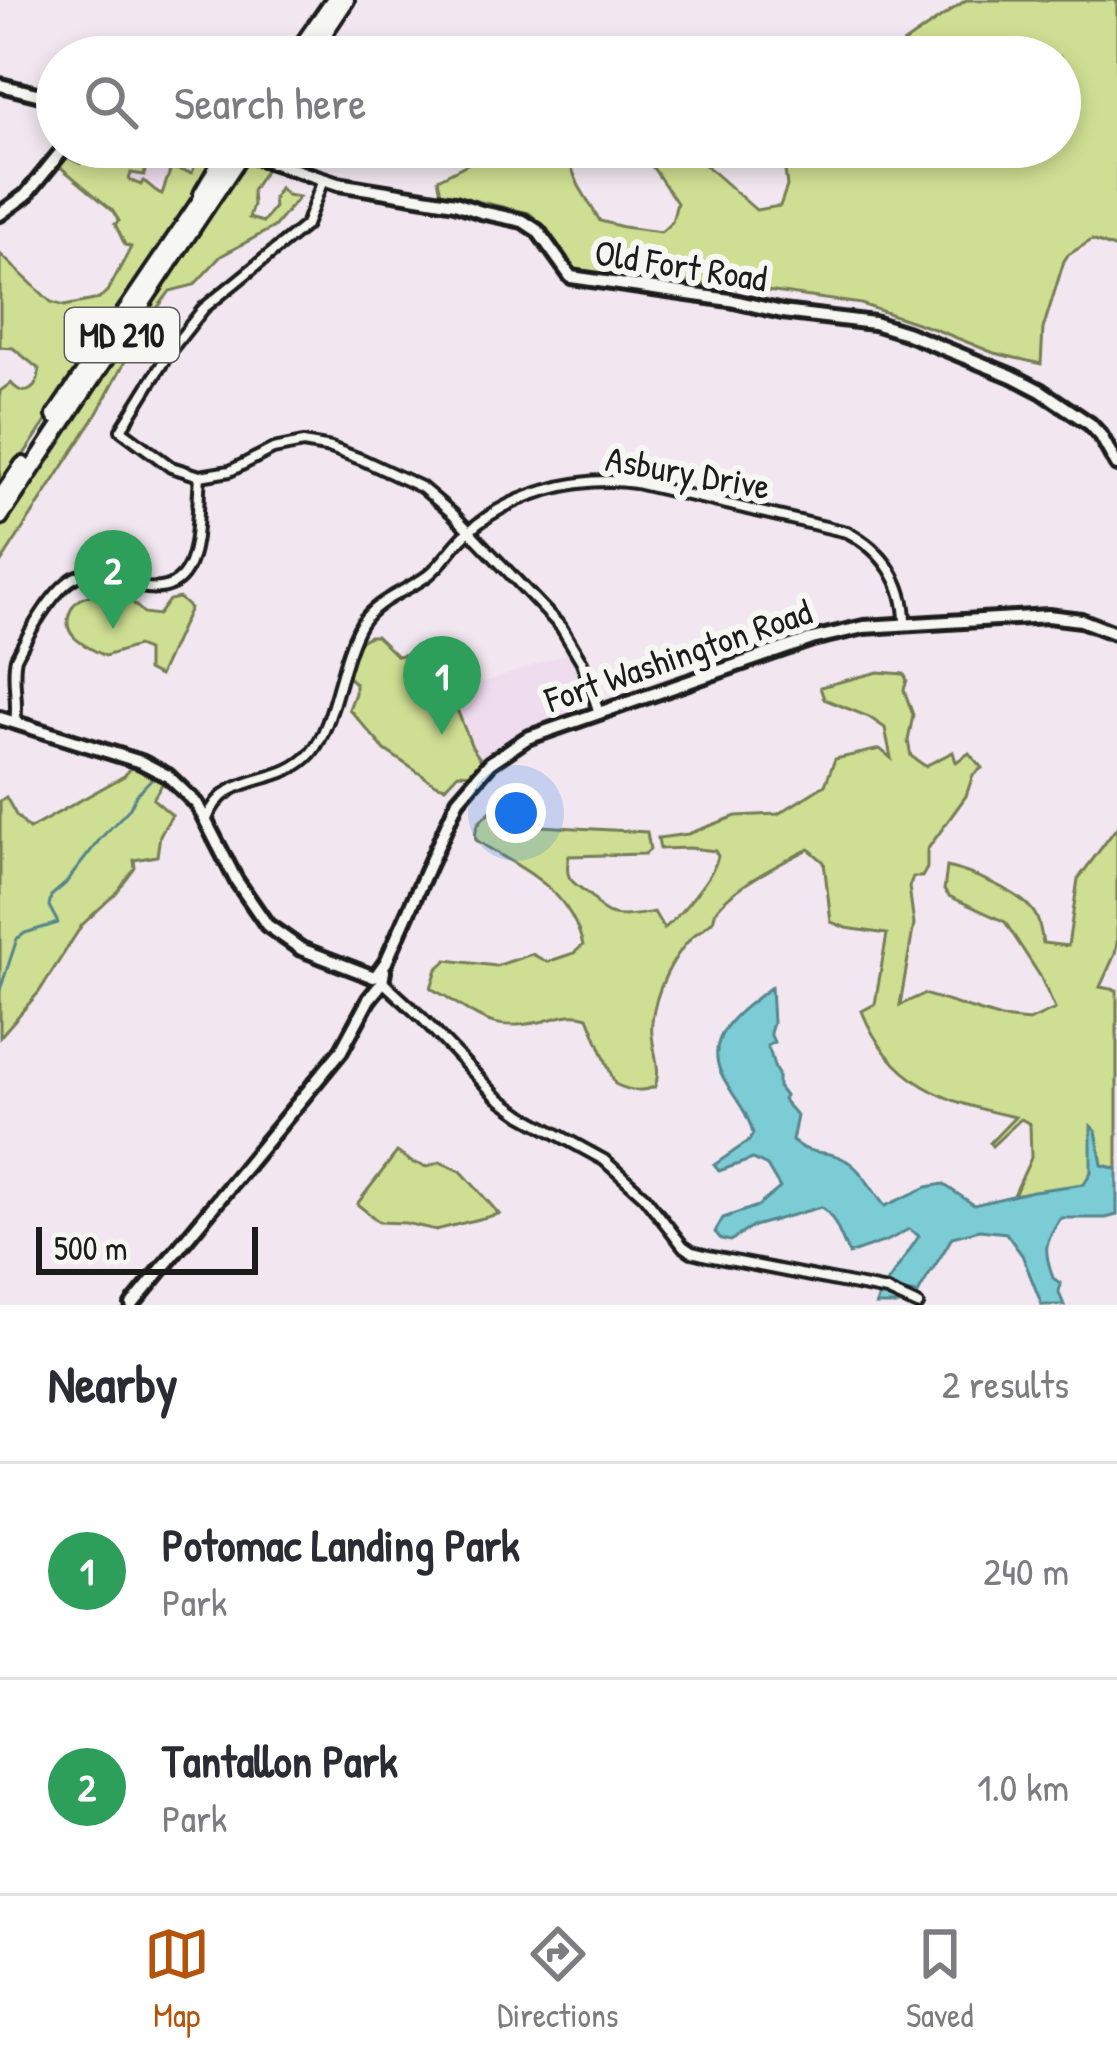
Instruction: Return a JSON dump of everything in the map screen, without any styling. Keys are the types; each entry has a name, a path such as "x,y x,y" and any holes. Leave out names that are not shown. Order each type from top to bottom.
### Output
{"highway":[{"path":"309,36 334,0"},
{"path":"322,36 346,0"},
{"name":"MD 210","path":"0,499 217,168"},
{"name":"MD 210","path":"0,517 221,168"}],"main road":[{"path":"0,85 36,94"},
{"path":"0,214 26,195 48,168"},
{"name":"Old Fort Road","path":"290,168 323,180 523,220 538,231 571,278 862,321 906,334 1041,391 1090,424 1117,465"},
{"name":"Fort Washington Road","path":"132,1305 356,1028 452,810 470,783 498,756 519,742 599,713 812,639 864,627 1057,616 1117,634"},
{"path":"0,718 152,767 192,796 206,821 208,837 273,931 301,949 378,982"}],"street":[{"path":"323,180 304,228 204,308 170,351 121,430 171,467 200,476 230,471 278,447 303,443 385,469 421,487 568,636 599,713"},
{"path":"15,723 16,658 65,584 80,575 98,574 158,590 186,574 194,552 200,476"},
{"name":"Asbury Drive","path":"206,821 225,791 283,771 308,755 323,731 363,620 429,575 469,531 498,510 564,485 604,480 645,485 853,535 877,551 893,574 903,598 905,623"},
{"path":"378,982 421,1017 503,1102 590,1151 626,1178 688,1250 881,1290 914,1302"}],"shaded area":[{"path":"146,168 194,168 162,195 147,183 142,186 129,180 131,173 144,175"},
{"path":"572,652 592,708 527,733 483,763 454,702 459,691"}],"green space":[{"path":"966,0 1117,0 1117,249 1092,240 1064,261 1043,329 1041,364 994,353 861,304 573,268 546,228 529,213 441,193 438,179 460,168 572,168 600,221 661,232 672,222 677,203 653,168 709,168 756,210 780,206 787,186 785,168 1081,168 1081,36 914,36"},
{"path":"62,168 146,168 144,175 131,173 129,180 141,185 143,181 162,194 171,168 192,173 194,168 215,168 0,490 0,391 11,383 21,391 31,389 39,369 13,348 0,347 0,254 51,302 64,306 99,299 131,247 125,245 112,210"},
{"path":"238,168 266,168 252,191 249,218 263,222 280,188 299,197 274,227 221,256 194,285 170,291 0,564 0,524"},
{"path":"114,584 135,591 133,603 144,613 158,615 169,600 179,598 190,608 159,676 147,670 147,650 137,646 105,656 78,641 69,630 75,603 111,591"},
{"path":"376,636 397,656 431,653 441,662 459,691 454,702 483,763 472,774 458,773 445,787 435,784 385,750 349,709 355,683 347,676 358,643"},
{"path":"878,672 904,674 907,680 904,690 913,715 908,741 911,756 925,766 953,752 956,762 969,753 982,768 927,850 922,877 913,877 909,887 914,924 900,1005 924,994 1001,1018 1029,1021 1055,1009 1005,922 944,890 947,867 982,878 1019,898 1035,914 1043,943 1068,946 1078,879 1117,827 1117,943 1100,987 1117,990 1117,1169 1102,1165 1096,1132 1091,1172 1084,1184 1014,1195 1031,1158 1030,1124 1021,1119 992,1146 1015,1117 943,1096 904,1073 888,1056 862,1011 875,1004 887,934 831,922 824,862 809,849 734,893 677,956 654,1011 655,1087 635,1090 615,1084 588,1017 501,1024 481,1018 431,988 437,969 447,960 496,966 532,954 547,962 583,945 555,894 476,840 478,826 495,808 540,826 647,832 650,850 645,854 569,856 568,872 606,912 624,916 654,912 664,929 703,884 718,856 715,851 660,849 658,838 688,834 736,816 778,814 825,785 835,759 880,749 891,758 885,728 824,699 820,687"},
{"path":"133,766 164,781 153,799 172,815 160,835 157,856 134,860 135,868 82,925 39,992 0,1037 0,801 6,797 29,829 124,776"},
{"path":"397,1152 413,1163 427,1167 440,1162 461,1171 499,1214 436,1230 379,1222 357,1204"}],"water":[{"path":"771,987 774,1042 767,1046 783,1100 797,1116 792,1141 847,1161 885,1206 943,1184 974,1205 1084,1184 1091,1172 1091,1126 1096,1131 1102,1165 1117,1169 1117,1215 1061,1218 1055,1227 1047,1253 1064,1305 1042,1305 1022,1255 1006,1233 980,1230 952,1237 918,1294 904,1292 901,1305 876,1305 919,1236 909,1229 849,1254 834,1221 821,1207 754,1226 730,1241 721,1239 715,1232 723,1218 758,1206 780,1188 767,1166 753,1159 719,1171 714,1165 753,1134 721,1073 718,1046 730,1023"}],"waterway":[{"path":"0,990 17,939 58,923 49,906 51,896 155,775"}],"place":[{"name":"Tantallon Park","path":"113,629"},
{"name":"Potomac Landing Park","path":"442,735"}]}
